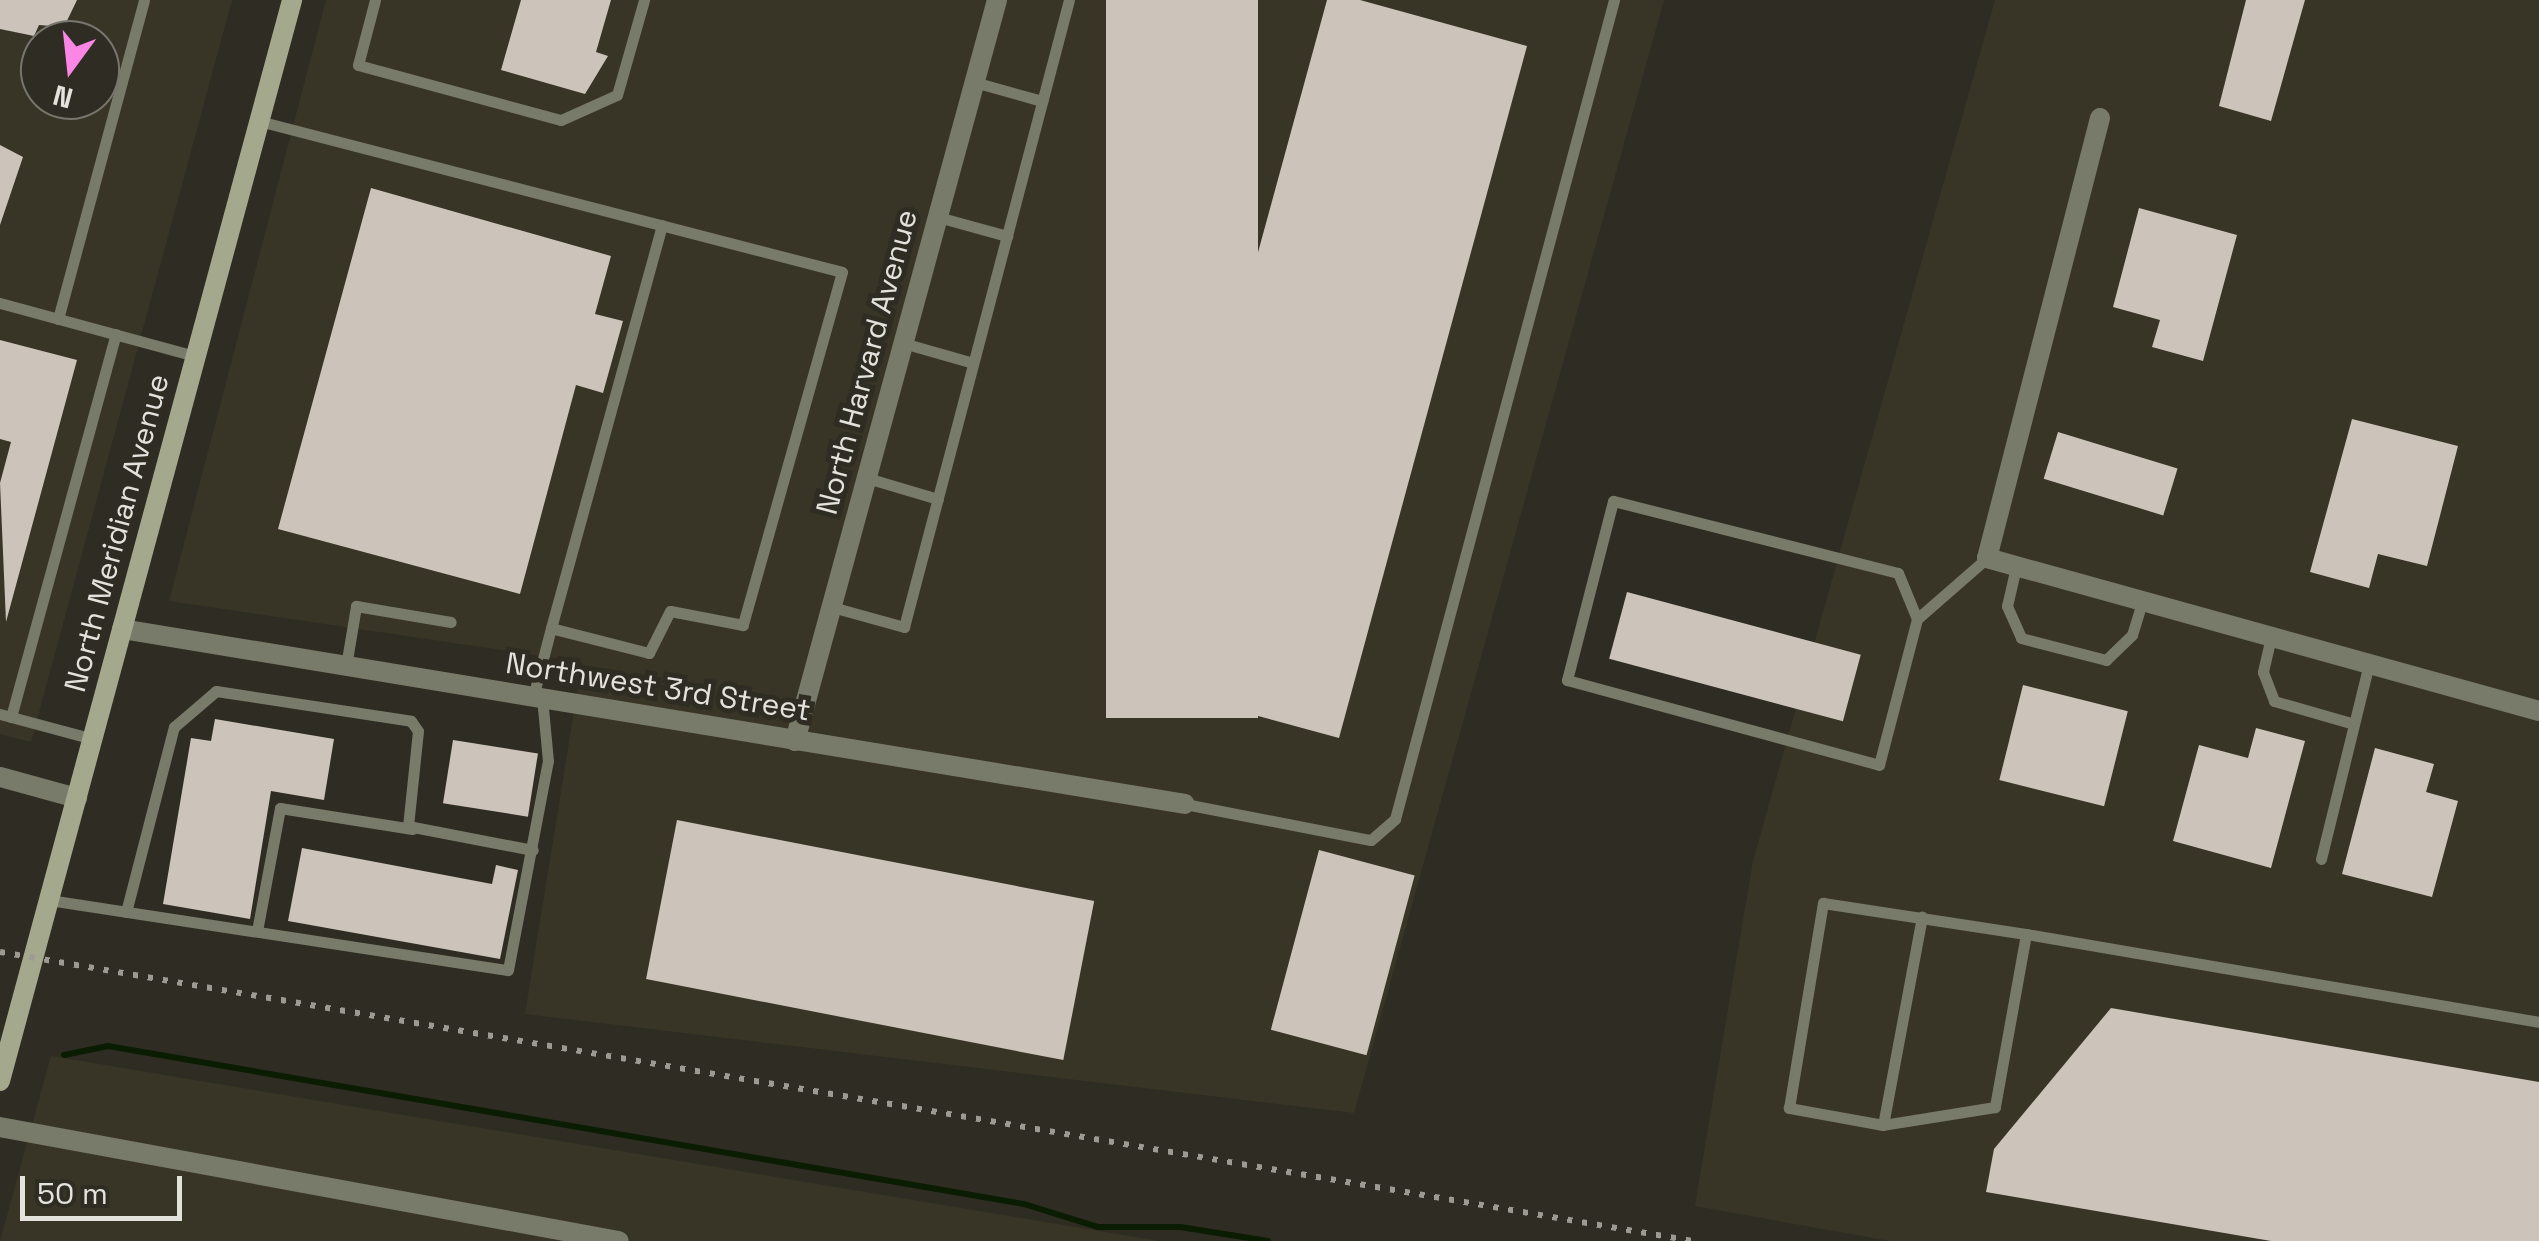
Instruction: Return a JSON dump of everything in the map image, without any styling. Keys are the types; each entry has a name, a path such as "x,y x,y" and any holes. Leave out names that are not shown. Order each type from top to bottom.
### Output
{"main road":[{"name":"North Meridian Avenue","path":"0,1081 292,0"}],"street":[{"name":"North Harvard Avenue","path":"795,740 997,0"},
{"path":"2100,118 1987,558 2539,711"},
{"name":"Northwest 3rd Street","path":"122,629 1185,804"},
{"path":"0,777 77,798"},
{"path":"0,1127 618,1241"}],"lane":[{"path":"58,319 144,0"},
{"path":"375,0 358,64 562,120 617,96 644,0"},
{"path":"832,607 904,627 1069,0"},
{"path":"1185,804 1371,840 1395,819 1614,0"},
{"path":"974,82 1042,101"},
{"path":"259,121 842,272 744,625 670,611 649,653 551,628"},
{"path":"938,216 1007,236"},
{"path":"49,900 508,970 548,761 537,698 551,628 662,225"},
{"path":"0,304 195,356"},
{"path":"93,739 5,715 116,334"},
{"path":"904,343 973,363"},
{"path":"867,478 938,499"},
{"path":"1917,619 1898,573 1613,501 1567,680 1878,766 1917,619 1987,558"},
{"path":"2016,567 2007,606 2021,638 2106,660 2132,635 2142,602"},
{"path":"346,666 356,606 451,622"},
{"path":"2270,637 2263,672 2274,701 2354,724"},
{"path":"2321,859 2369,664"},
{"path":"126,912 174,727 216,691 416,724 412,829"},
{"path":"257,931 280,808 533,850"},
{"path":"2026,934 1996,1107 1883,1125 1789,1108 1823,903 2026,934 2539,1022"},
{"path":"1883,1125 1922,917"}],"shaded area":[{"path":"0,0 232,0 31,742 0,734"},
{"path":"326,0 1664,0 1354,1113 525,1014 582,662 169,601"},
{"path":"1995,0 2539,0 2539,1241 1890,1241 1695,1206 1753,861"},
{"path":"51,1056 1159,1241 0,1241"}],"building":[{"path":"0,0 77,0 67,20 20,20 20,33 0,29"},
{"path":"521,0 611,0 596,52 608,56 585,94 501,70"},
{"path":"1106,0 1258,0 1258,718 1106,718"},
{"path":"1327,0 1360,0 1527,46 1339,738 1140,684"},
{"path":"2246,0 2305,0 2271,121 2219,106"},
{"path":"0,145 23,157 0,225"},
{"path":"371,188 611,256 595,314 623,321 603,393 576,385 520,594 278,529"},
{"path":"2139,208 2237,235 2203,361 2152,347 2160,320 2113,307"},
{"path":"0,340 77,360 6,622 0,483 11,442 0,439"},
{"path":"2352,419 2458,446 2427,566 2378,554 2369,588 2310,572"},
{"path":"2058,432 2178,469 2163,515 2044,479"},
{"path":"1627,592 1861,655 1843,721 1609,659"},
{"path":"2023,685 2128,711 2104,806 1999,780"},
{"path":"215,719 334,739 324,800 271,791 250,919 163,904 191,738 211,741"},
{"path":"2256,728 2305,741 2271,868 2173,841 2199,745 2248,758"},
{"path":"453,740 538,753 528,817 443,803"},
{"path":"2375,748 2434,764 2426,792 2458,801 2432,897 2342,874"},
{"path":"677,820 1094,901 1063,1060 646,979"},
{"path":"302,848 492,884 496,865 518,870 500,959 288,921"},
{"path":"1319,850 1415,876 1366,1055 1271,1030"},
{"path":"2111,1008 2539,1082 2539,1241 2271,1241 1986,1192 1994,1149"}],"waterway":[{"path":"64,1055 108,1046 1024,1204 1098,1227 1180,1227 1268,1241"}],"railway":[{"path":"0,952 1693,1241"}]}
